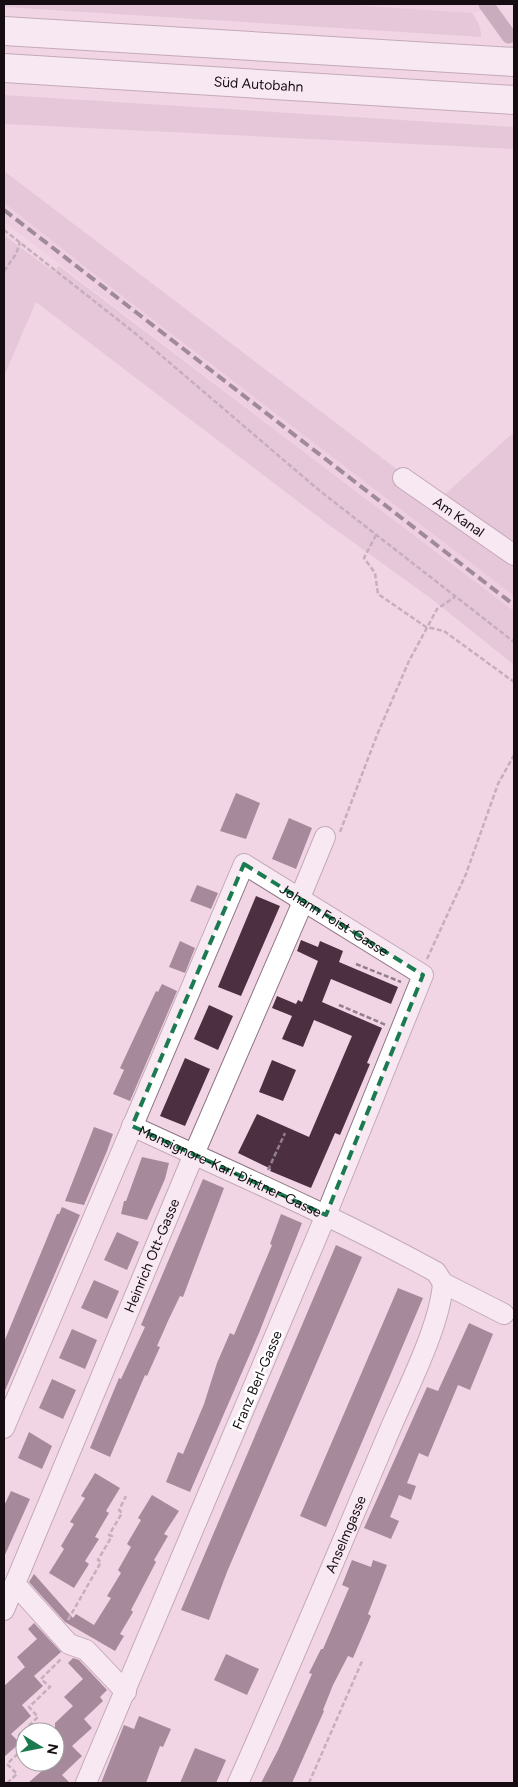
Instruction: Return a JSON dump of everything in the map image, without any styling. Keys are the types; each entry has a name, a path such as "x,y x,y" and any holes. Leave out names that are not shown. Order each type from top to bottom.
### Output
{"highway":[{"path":"4,31 514,62"},
{"name":"Süd Autobahn","path":"4,68 514,100"}],"street":[{"name":"Am Kanal","path":"403,478 511,548"},
{"name":"Heinrich Ott-Gasse","path":"4,1610 301,901 331,838"},
{"name":"Johann Foist-Gasse","path":"244,864 301,901 420,984"},
{"name":"Monsignore-Karl-Dintner-Gasse","path":"244,864 132,1126 326,1215 436,1272 444,1283 504,1314"},
{"name":"Franz Berl-Gasse","path":"86,1783 326,1215 420,984"},
{"path":"4,1428 132,1126"},
{"name":"Anselmgasse","path":"238,1783 286,1676 419,1360 442,1303 444,1283"},
{"path":"14,1584 69,1644 86,1650 126,1692"}],"path":[{"path":"4,230 136,334 320,492 514,642"},
{"path":"4,271 16,254 20,242"},
{"path":"376,535 364,558 375,573 378,594 426,627 444,630 514,682"},
{"path":"331,838 426,627 437,609 456,597"},
{"path":"356,964 401,982 420,984 425,963 466,874 498,784 514,755"},
{"path":"339,1005 400,1031"},
{"path":"260,1186 285,1133"},
{"path":"59,1633 101,1562 98,1560 112,1536 110,1534 122,1512 118,1510 126,1496"},
{"path":"32,1722 38,1717 29,1707 50,1687 42,1679 75,1646"},
{"path":"309,1783 362,1659"},
{"path":"15,1757 8,1764 15,1772"},
{"path":"8,1783 17,1774 15,1772"}],"highlighted area":[{"path":"244,864 423,975 326,1215 132,1126"}],"shaded area":[{"path":"4,4 337,4 472,13 479,24 481,37 4,7"},
{"path":"337,4 508,4 472,13"},
{"path":"4,95 514,127 514,149 4,124"},
{"path":"4,171 398,470 432,506 514,432 514,596 126,299 4,203"},
{"path":"4,203 126,299 514,596 514,611 4,222"},
{"path":"4,235 54,272 59,266 514,611 514,665 433,600 325,522 36,302 4,376"}],"building":[{"path":"236,793 260,803 246,839 220,831"},
{"path":"289,818 312,828 296,869 272,859"},
{"path":"197,885 218,893 211,909 190,901"},
{"path":"256,896 280,906 241,996 218,987"},
{"path":"301,940 318,947 320,941 343,951 339,962 398,987 391,1004 331,979 322,1002 382,1028 367,1063 370,1064 340,1135 335,1133 311,1188 270,1171 271,1169 238,1153 257,1114 309,1137 352,1036 314,1020 303,1047 282,1039 292,1016 272,1008 277,996 296,1004 298,1000 302,1002 318,961 297,951"},
{"path":"180,941 195,948 185,973 169,967"},
{"path":"162,984 177,991 130,1101 113,1094 124,1070 120,1068 156,991 158,992"},
{"path":"209,1005 233,1016 218,1050 194,1039"},
{"path":"185,1058 210,1069 185,1126 160,1116"},
{"path":"272,1060 296,1070 283,1101 259,1092"},
{"path":"94,1127 113,1134 107,1151 84,1205 65,1201"},
{"path":"142,1157 169,1163 165,1179 147,1220 121,1214 124,1201 126,1201"},
{"path":"203,1179 224,1188 183,1297 180,1296 168,1321 157,1346 160,1347 147,1376 145,1375 110,1457 90,1448 119,1378 121,1379 145,1327 141,1325"},
{"path":"62,1207 80,1215 4,1393 4,1342 57,1214 59,1214"},
{"path":"281,1214 302,1223 259,1333 190,1492 166,1482 178,1452 183,1454 204,1404 217,1363 230,1333 234,1335 272,1245 270,1244"},
{"path":"117,1232 139,1242 127,1270 104,1260"},
{"path":"336,1245 362,1257 227,1572 209,1620 181,1610"},
{"path":"94,1280 119,1291 107,1319 81,1308"},
{"path":"398,1288 423,1298 326,1527 300,1516"},
{"path":"469,1323 493,1334 470,1390 458,1385 428,1457 419,1453 407,1483 416,1486 411,1500 399,1495 390,1517 399,1521 391,1539 364,1528 427,1387 438,1391"},
{"path":"72,1329 97,1340 85,1369 59,1358"},
{"path":"52,1379 76,1390 63,1419 39,1408"},
{"path":"29,1432 52,1446 42,1469 18,1458"},
{"path":"95,1473 120,1488 106,1511 109,1513 95,1537 99,1539 85,1561 89,1564 74,1588 49,1573 64,1549 61,1546 74,1524 70,1522 85,1498 81,1496"},
{"path":"11,1491 30,1499 4,1557 4,1506"},
{"path":"152,1495 179,1511 164,1534 168,1536 154,1560 156,1562 131,1610 133,1612 120,1634 124,1636 115,1651 65,1622 29,1582 34,1574 73,1618 76,1614 94,1625 111,1598 107,1596 121,1573 118,1570 131,1547 127,1544 141,1520 138,1518"},
{"path":"352,1560 371,1567 373,1560 387,1565 368,1614 371,1616 353,1658 348,1656 333,1685 324,1711 292,1783 261,1783 278,1750 312,1674 309,1673 321,1649 323,1649 349,1588 342,1585"},
{"path":"34,1623 61,1652 34,1676 43,1686 22,1705 31,1716 24,1722 15,1722 15,1730 11,1734 15,1738 15,1747 4,1757 4,1686 25,1667 17,1657 37,1639 28,1629"},
{"path":"226,1654 259,1669 247,1695 214,1680"},
{"path":"73,1658 79,1660 107,1690 100,1697 103,1701 84,1719 92,1728 72,1746 82,1756 62,1775 70,1783 28,1783 41,1772 65,1772 65,1722 56,1722 73,1706 64,1697 83,1679 68,1663"},
{"path":"139,1716 171,1729 163,1747 160,1746 146,1783 101,1783 124,1725 134,1729"},
{"path":"195,1748 226,1760 216,1783 180,1783"}],"waterway":[{"path":"486,4 509,36"}],"railway":[{"path":"4,210 514,605"}]}
